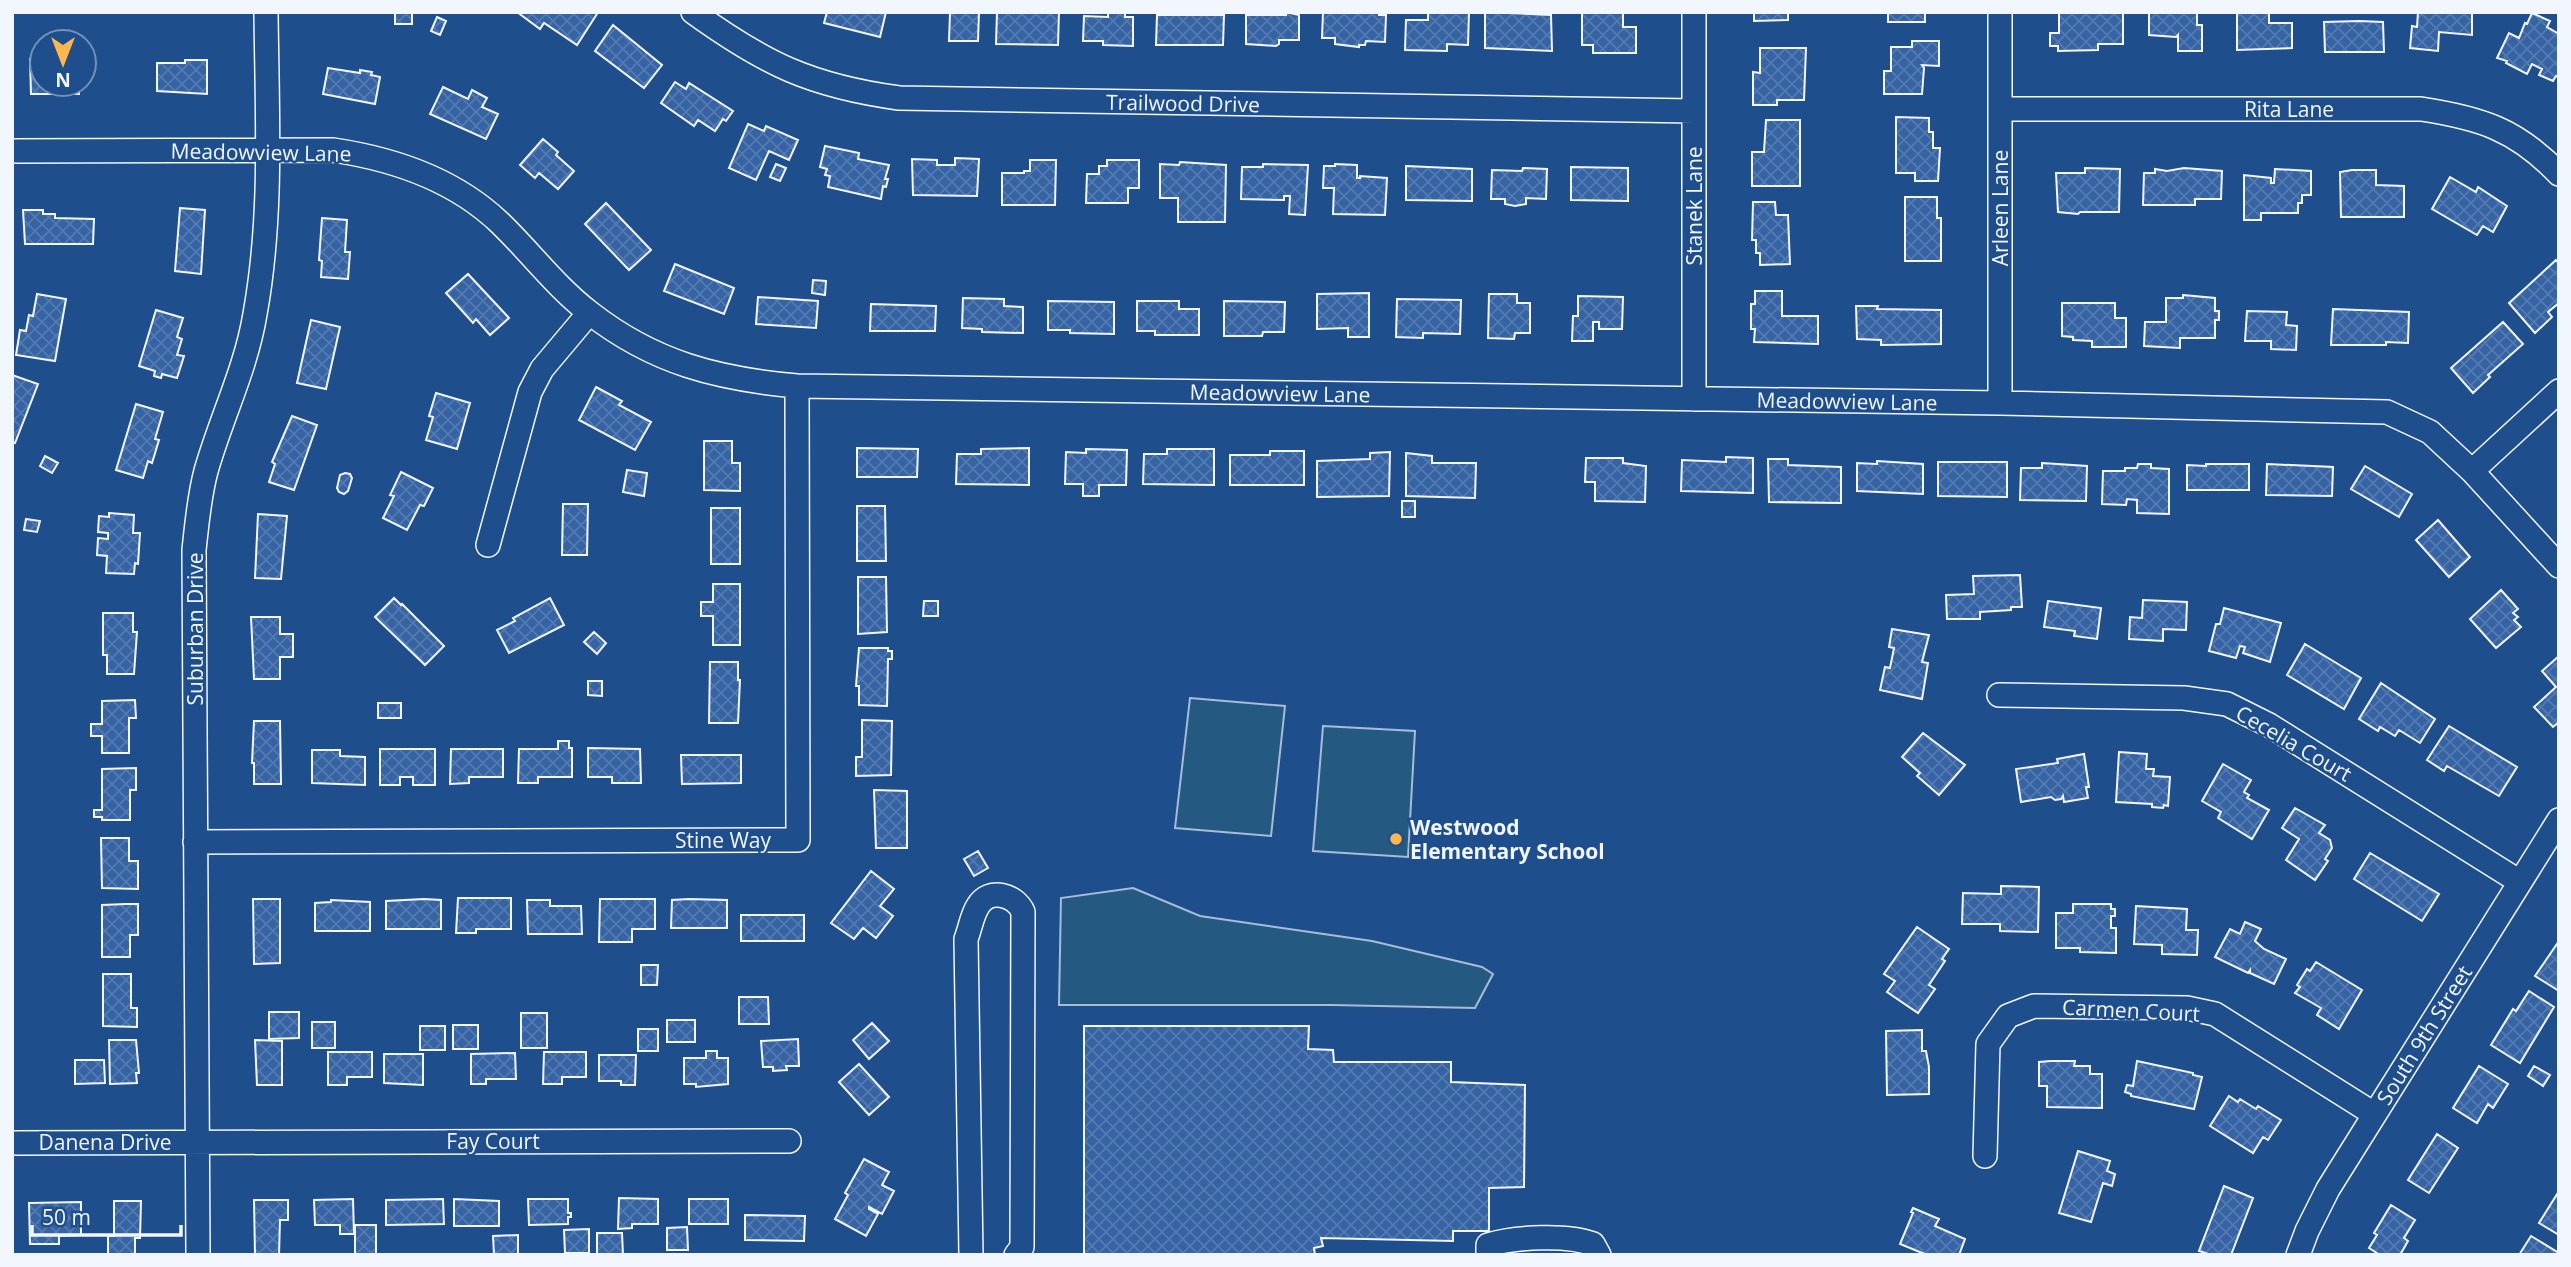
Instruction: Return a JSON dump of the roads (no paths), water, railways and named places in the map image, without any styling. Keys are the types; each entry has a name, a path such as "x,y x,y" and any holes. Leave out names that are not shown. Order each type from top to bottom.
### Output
{"street":[{"name":"Suburban Drive","path":"198,1255 194,550 198,508 206,470 241,374 255,317 263,264 267,211 266,12"},
{"name":"Trailwood Drive","path":"693,12 734,42 801,76 854,92 899,98 1694,111"},
{"name":"Stanek Lane","path":"1694,12 1694,399"},
{"name":"Arleen Lane","path":"2000,12 2000,403"},
{"name":"Rita Lane","path":"2000,109 2421,109 2466,116 2503,130 2530,147 2559,174"},
{"name":"Meadowview Lane","path":"12,151 333,150 371,156 412,168 439,180 472,200 498,221 558,286 589,313 623,337 661,356 699,370 746,382 797,386 2000,403 2387,412 2430,432 2472,471 2559,566"},
{"path":"488,545 530,392 542,369 589,313"},
{"name":"Stine Way","path":"195,842 798,840 797,386"},
{"path":"2472,471 2559,391"},
{"name":"Cecelia Court","path":"1999,695 2184,698 2227,704 2269,725 2520,881"},
{"name":"South 9th Street","path":"2298,1255 2328,1189 2559,820"},
{"path":"971,1255 966,939 978,906 986,897 999,895 1010,897 1023,912 1022,1247 1016,1255"},
{"name":"Carmen Court","path":"1985,1156 1988,1044 2008,1016 2034,1006 2187,1008 2215,1014 2374,1114"},
{"name":"Fay Court","path":"197,1142 789,1141"},
{"name":"Danena Drive","path":"12,1143 197,1142"},
{"path":"1488,1255 1488,1245 1503,1240 1579,1238 1593,1244 1599,1255"}],"place":[{"name":"Westwood Elementary School","path":"1396,839"}]}
